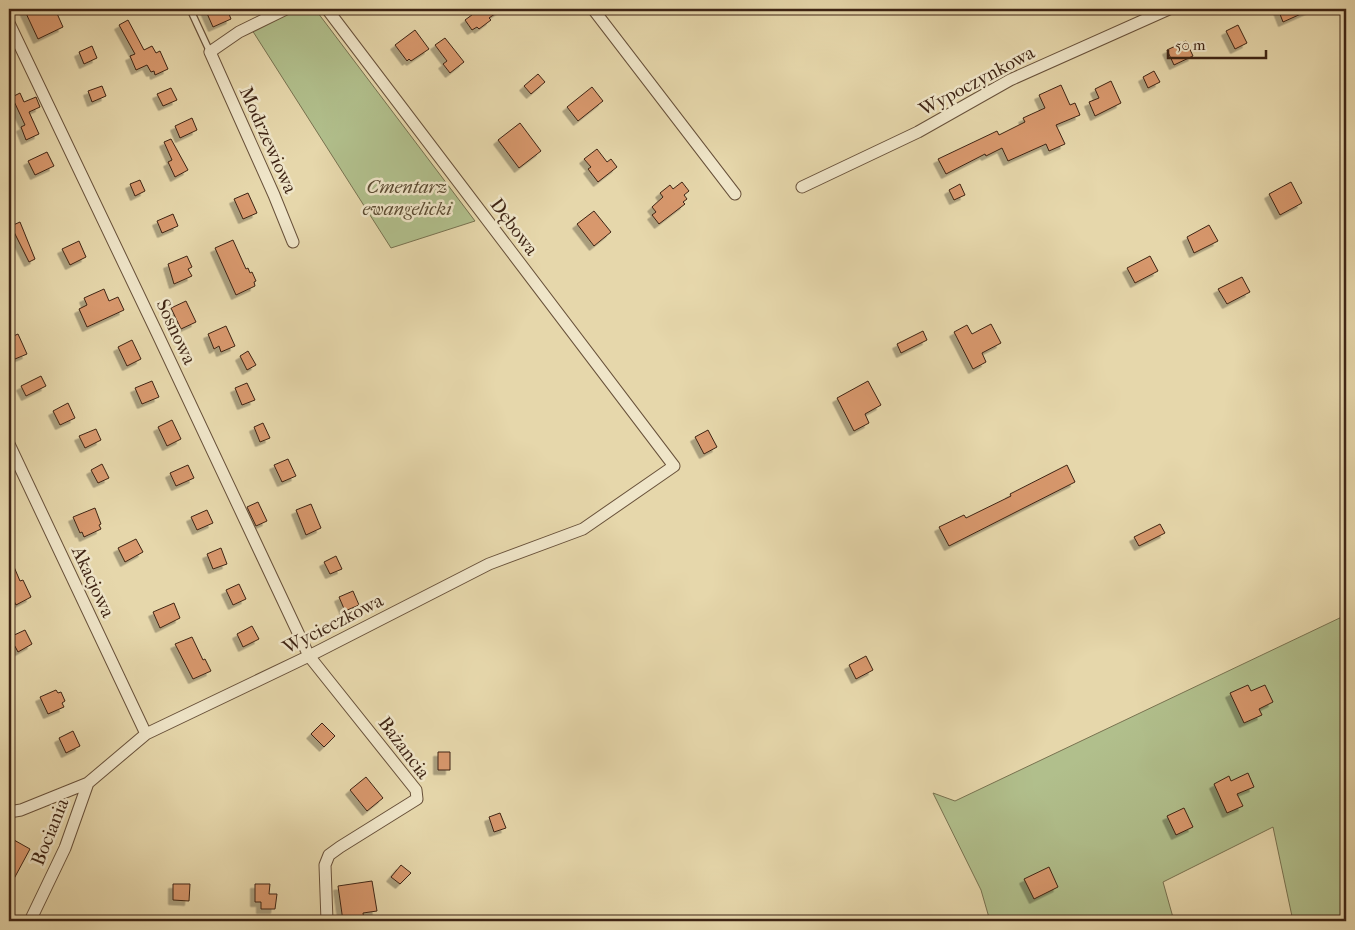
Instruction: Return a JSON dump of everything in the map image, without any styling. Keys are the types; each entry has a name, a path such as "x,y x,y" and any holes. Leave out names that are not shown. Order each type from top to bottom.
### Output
{"street":[{"path":"210,52 239,32 286,9"},
{"name":"Dębowa","path":"327,9 674,466"},
{"path":"593,9 735,194"},
{"name":"Wypoczynkowa","path":"802,187 918,132 1010,80 1169,9"},
{"name":"Sosnowa","path":"9,23 309,656"},
{"name":"Modrzewiowa","path":"210,52 292,242"},
{"name":"Akacjowa","path":"9,444 146,734"},
{"name":"Wycieczkowa","path":"9,812 21,810 88,783 146,734 309,656 489,564 583,529 674,466"},
{"name":"Bażancia","path":"309,656 416,790 417,799 329,855 325,866 327,921"},
{"name":"Bociania","path":"30,921 65,848 88,783"}],"lane":[{"path":"190,9 210,52"}],"green space":[{"name":"Cmentarz ewangelicki","path":"282,9 315,9 475,221 391,248 252,30"},
{"path":"1346,615 1346,921 1293,921 1273,827 1163,882 1174,921 990,921 981,890 933,793 955,801"}],"building":[{"path":"24,9 55,9 63,27 38,39"},
{"path":"205,9 227,9 231,19 213,27"},
{"path":"480,9 502,9 489,18 491,20 479,29 477,27 472,30 465,20"},
{"path":"1278,9 1312,9 1283,22"},
{"path":"128,20 144,50 152,46 156,53 160,51 168,69 155,75 154,71 151,72 147,65 136,70 130,56 135,54 119,25"},
{"path":"1238,25 1247,43 1235,49 1226,31"},
{"path":"415,30 429,49 411,61 409,59 407,61 395,45"},
{"path":"445,38 464,62 450,73 443,64 447,61 435,45"},
{"path":"1186,41 1193,56 1174,65 1167,50"},
{"path":"92,46 97,58 84,64 79,52"},
{"path":"1154,71 1160,82 1148,88 1143,77"},
{"path":"538,74 545,82 531,94 524,86"},
{"path":"1111,81 1121,103 1095,116 1089,102 1099,98 1095,89"},
{"path":"1061,85 1070,105 1075,103 1080,115 1056,125 1065,144 1049,151 1046,144 1008,161 1002,148 986,156 985,154 946,174 938,159 997,131 999,135 1025,122 1023,118 1045,108 1039,95"},
{"path":"102,86 106,96 92,102 88,91"},
{"path":"592,87 603,101 578,121 567,107"},
{"path":"171,88 177,100 163,106 157,94"},
{"path":"20,93 24,102 36,97 40,107 29,112 39,134 26,140 21,127 25,125 12,97"},
{"path":"192,118 197,130 180,138 175,126"},
{"path":"520,123 541,151 519,168 498,140"},
{"path":"171,139 188,170 175,177 168,162 172,160 164,142"},
{"path":"597,149 607,162 611,159 617,167 598,182 588,169 591,167 584,159"},
{"path":"47,152 54,166 35,175 28,161"},
{"path":"140,180 145,191 135,196 130,184"},
{"path":"682,182 689,191 684,195 687,199 683,202 685,204 659,224 652,215 656,212 652,207 663,197 660,193 670,185 673,189"},
{"path":"1291,182 1302,203 1280,215 1269,194"},
{"path":"960,184 965,195 954,200 949,190"},
{"path":"248,193 257,213 243,219 234,199"},
{"path":"594,211 611,232 594,246 577,224"},
{"path":"173,214 178,226 162,233 157,221"},
{"path":"20,222 35,259 29,262 11,226"},
{"path":"1209,225 1218,241 1194,253 1187,237"},
{"path":"233,240 246,269 248,268 250,273 252,272 256,281 254,282 255,286 236,295 215,248"},
{"path":"79,241 86,257 70,265 62,249"},
{"path":"187,256 192,267 188,269 192,276 174,284 168,264"},
{"path":"1150,256 1158,271 1135,283 1127,268"},
{"path":"1242,277 1250,292 1227,304 1218,289"},
{"path":"104,289 109,301 118,297 124,310 87,327 79,309 87,305 84,298"},
{"path":"186,301 196,322 181,329 171,308"},
{"path":"991,324 1001,343 982,353 986,362 973,369 954,332 967,325 972,334"},
{"path":"226,326 235,346 221,352 219,346 214,349 208,334"},
{"path":"923,331 927,340 901,353 897,344"},
{"path":"18,334 27,354 15,359 9,346 9,338"},
{"path":"132,340 141,359 127,366 118,347"},
{"path":"248,351 256,365 247,370 240,356"},
{"path":"41,376 46,386 26,396 21,386"},
{"path":"152,381 159,397 142,404 135,388"},
{"path":"868,381 881,405 865,414 869,423 854,431 837,398"},
{"path":"247,383 255,400 242,405 235,388"},
{"path":"68,403 75,418 60,425 53,411"},
{"path":"172,420 181,439 167,446 158,427"},
{"path":"263,423 270,438 260,442 254,427"},
{"path":"96,429 101,440 85,448 79,436"},
{"path":"708,430 717,447 704,454 695,437"},
{"path":"288,459 296,476 282,482 274,465"},
{"path":"102,464 109,478 98,483 91,470"},
{"path":"188,465 194,478 176,486 170,473"},
{"path":"1067,465 1075,482 949,546 939,527 964,515 966,518"},
{"path":"258,502 267,521 256,526 247,507"},
{"path":"311,504 321,528 306,535 296,510"},
{"path":"95,508 101,529 84,537 82,532 80,533 73,517"},
{"path":"207,510 213,523 197,530 191,517"},
{"path":"1160,524 1165,533 1139,546 1134,537"},
{"path":"136,539 143,552 125,562 118,548"},
{"path":"221,548 227,564 213,569 207,554"},
{"path":"9,555 20,581 23,580 31,597 16,605 9,591"},
{"path":"336,556 342,569 330,574 324,562"},
{"path":"239,584 246,599 233,605 226,590"},
{"path":"353,591 359,605 345,611 339,597"},
{"path":"174,603 180,618 160,628 153,612"},
{"path":"252,626 259,639 243,647 237,634"},
{"path":"25,630 32,644 18,652 10,637"},
{"path":"192,637 203,660 205,659 211,671 193,679 175,644"},
{"path":"866,656 873,670 856,679 849,665"},
{"path":"1248,685 1251,691 1265,685 1273,702 1259,709 1262,715 1244,723 1230,693"},
{"path":"56,690 58,693 61,692 65,701 62,703 64,707 48,714 40,697"},
{"path":"322,723 335,736 324,747 311,734"},
{"path":"73,731 80,746 66,753 59,738"},
{"path":"438,752 450,752 450,770 438,770"},
{"path":"1248,773 1254,787 1237,794 1243,806 1227,813 1214,784 1229,776 1231,781"},
{"path":"366,777 383,798 367,811 350,790"},
{"path":"1184,808 1193,827 1176,835 1167,816"},
{"path":"500,813 506,828 494,832 489,817"},
{"path":"14,840 30,849 9,888 9,850"},
{"path":"401,865 411,873 400,884 391,877"},
{"path":"1049,867 1058,887 1034,899 1024,879"},
{"path":"372,881 377,911 363,913 364,921 343,921 338,886"},
{"path":"173,884 190,884 189,901 173,900"},
{"path":"255,884 270,884 269,894 277,894 275,909 261,909 261,902 255,902"}]}
